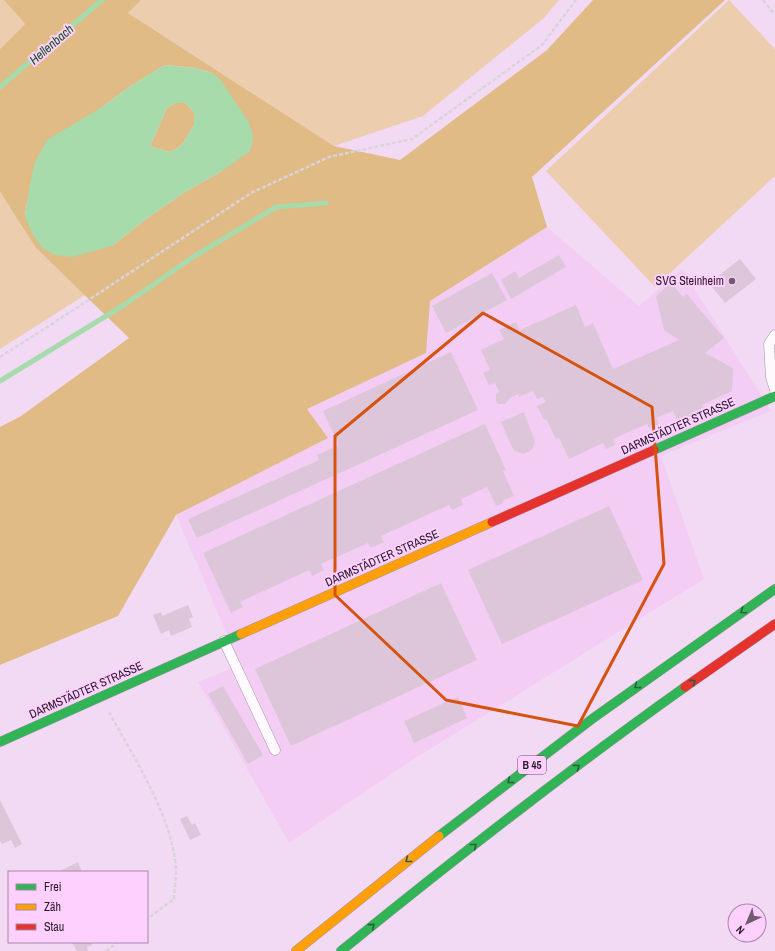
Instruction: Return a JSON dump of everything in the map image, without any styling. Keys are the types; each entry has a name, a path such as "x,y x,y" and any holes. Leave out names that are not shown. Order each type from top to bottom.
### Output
{"main road":[{"name":"DARMSTÄDTER STRASSE","path":"0,742 775,396"},
{"name":"B 45","path":"296,951 379,883 526,768 675,658 775,589"},
{"name":"B 45","path":"342,951 546,789 775,624"}],"lane":[{"path":"775,335 772,342 771,377 775,390"},
{"path":"224,641 275,750"}],"path":[{"path":"0,357 251,193 329,157 412,139 542,45 576,0"},
{"path":"763,0 775,15"},
{"path":"102,696 156,799 171,838 176,871 174,899 148,919"},
{"path":"106,951 117,943"}],"highlighted area":[{"path":"483,313 652,407 664,564 578,726 446,700 335,595 335,436"}],"shaded area":[{"path":"0,0 4,0 25,24 0,49"},
{"path":"4,0 141,0 128,13 334,146 400,160 547,50 593,0 725,0 532,177 547,227 430,301 426,353 307,409 328,438 176,515 118,616 0,665 0,427 21,416 129,338 36,248 0,192 0,49 25,24","holes":["165,65 195,68 212,73 222,171 185,192 150,216 112,246 25,216 27,202 102,107 132,85"]},
{"path":"141,0 559,0 544,18 423,116 334,146 128,13"},
{"path":"729,0 775,49 775,176 655,287 546,171"},
{"path":"165,65 195,68 212,73 220,79 248,121 253,134 250,151 222,171 185,192 150,216 112,246 72,257 55,255 42,248 32,233 25,216 35,162 47,140 102,107 132,85","holes":["175,103 185,103 194,112 194,125 184,142 175,150 169,152 150,146 167,108"]},
{"path":"175,103 185,103 194,112 194,125 184,142 175,150 169,152 150,146 167,108"},
{"path":"0,192 36,248 85,295 0,349"},
{"path":"547,227 639,306 682,269 771,411 661,456 704,579 414,759 289,843 198,682 240,665 176,515 328,438 307,409 425,353 430,301"}],"building":[{"path":"559,255 566,267 511,299 501,280 515,271 519,278"},
{"name":"SVG Steinheim","path":"740,259 756,279 725,303 709,283"},
{"path":"492,273 507,300 446,333 432,306"},
{"path":"671,283 683,297 687,294 724,338 705,353 733,368 732,391 702,405 705,412 679,424 673,411 656,418 659,424 649,428 647,424 613,439 615,445 606,449 603,443 569,459 559,438 556,439 546,419 544,420 537,406 546,402 543,397 537,399 533,391 519,397 518,394 510,398 505,404 498,404 496,401 496,394 499,392 495,383 489,385 483,373 490,370 481,350 504,339 499,330 516,322 520,330 576,305 585,327 593,323 613,369 679,340 664,330 656,296"},
{"path":"451,352 478,410 197,538 188,519 319,460 317,455 339,445 323,411"},
{"path":"524,412 535,442 530,451 523,454 515,451 512,447 501,422"},
{"path":"485,424 506,470 503,471 514,496 502,501 503,503 496,506 487,487 461,499 463,505 452,510 449,505 381,536 384,542 371,548 368,543 321,564 324,570 312,576 309,570 240,602 243,607 231,613 203,553"},
{"path":"609,506 643,580 502,644 468,570"},
{"path":"441,583 477,660 291,746 255,669"},
{"path":"188,605 193,617 189,619 192,627 171,636 169,630 161,634 153,615 161,612 162,616"},
{"path":"223,686 263,755 248,764 208,694"},
{"path":"458,697 467,718 414,743 404,721"},
{"path":"0,800 22,844 15,848 11,840 2,844 0,841"},
{"path":"187,816 192,825 195,823 201,835 190,840 180,819"},
{"path":"78,862 82,871 60,871"},
{"path":"73,943 91,943 92,945 87,947 88,951 77,951"}],"waterway":[{"name":"Hellenbach","path":"0,87 102,0"},
{"path":"0,381 124,305 193,257 276,207 326,203"}],"traffic: fast":[{"path":"654,450 775,396"},
{"path":"439,836 592,719 775,589"},
{"path":"0,742 241,634"},
{"path":"341,951 511,816 685,687"}],"traffic: slow":[{"path":"241,634 492,522"},
{"path":"296,951 439,836"}],"traffic: jam":[{"path":"492,522 654,450"},
{"path":"685,687 775,624"}],"place":[{"name":"SVG Steinheim","path":"732,281"}]}
